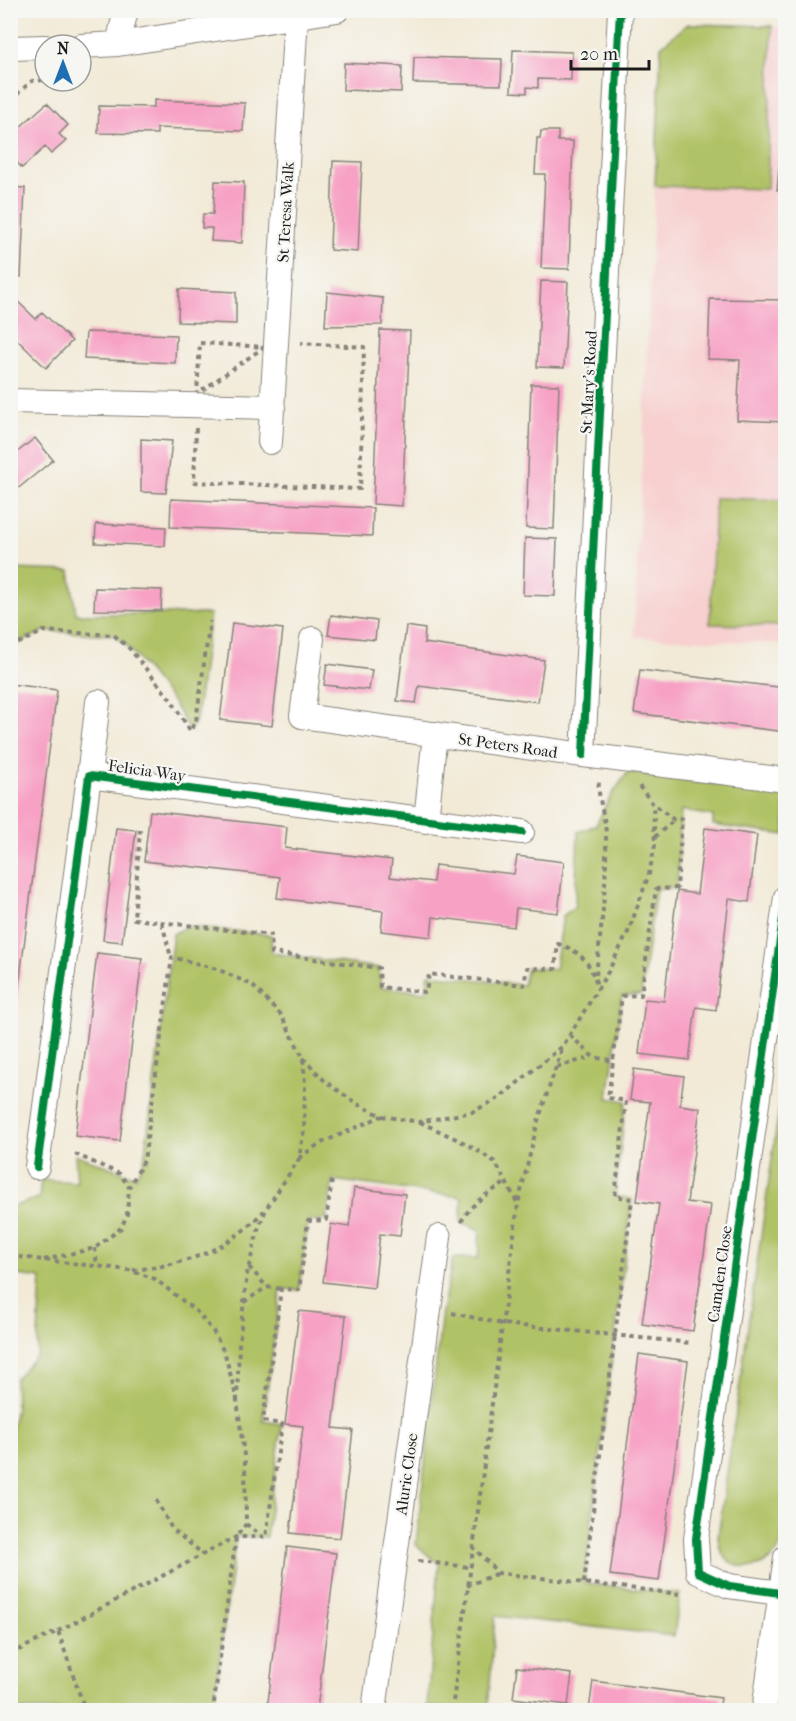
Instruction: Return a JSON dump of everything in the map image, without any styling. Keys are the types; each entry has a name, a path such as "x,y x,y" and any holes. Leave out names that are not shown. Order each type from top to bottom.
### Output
{"street":[{"path":"118,44 126,10"},
{"path":"93,45 118,44 337,10"},
{"name":"St Mary's Road","path":"592,763 620,10"},
{"name":"St Teresa Walk","path":"270,442 296,16"},
{"path":"10,48 33,47"},
{"path":"10,401 273,407"},
{"name":"St Peters Road","path":"312,639 302,716 435,734 592,763 786,780"},
{"name":"Felicia Way","path":"37,1167 98,702"},
{"path":"426,821 435,734"},
{"name":"Felicia Way","path":"89,776 522,832"},
{"name":"Camden Close","path":"780,1593 729,1586 698,1572 696,1539 786,897"},
{"name":"Aluric Close","path":"374,1710 439,1237"},
{"path":"764,1710 786,1557"}],"path":[{"path":"10,100 33,81"},
{"path":"200,343 264,347 226,374 197,393 200,343"},
{"path":"10,647 44,631 114,635 129,648 172,701 190,731 196,721 210,621"},
{"path":"592,763 606,823 607,886 595,979"},
{"path":"634,780 653,804 674,820"},
{"path":"452,1710 518,1204 538,1121 563,1046 597,990 629,930 649,874 655,837 653,804"},
{"path":"584,1583 632,1199 615,1197 626,1101 608,1098 622,996 641,995 656,889 677,888 682,819 674,820 655,837"},
{"path":"140,829 134,920 271,935 272,953 380,968 380,987 426,992 429,974 524,985 527,968 555,969 558,944 571,948 586,959 597,990"},
{"path":"44,1260 94,1248 121,1228 127,1215 129,1187 144,1161 172,957 162,923"},
{"path":"172,957 217,969 252,985 281,1015 303,1057 341,1093 382,1116 419,1122 467,1144 495,1162 518,1204"},
{"path":"570,1035 593,1057"},
{"path":"419,1122 472,1112 499,1098 563,1046"},
{"path":"299,1159 304,1130 303,1057"},
{"path":"556,1066 593,1057 613,1061"},
{"path":"129,1270 173,1265 201,1256 243,1233 266,1209 299,1159 319,1144 382,1116"},
{"path":"75,1154 120,1174 129,1187"},
{"path":"244,1302 267,1287 299,1290 308,1221 326,1220 332,1180"},
{"path":"461,1222 469,1208 484,1195 507,1182"},
{"path":"237,1400 239,1345 249,1266 266,1209"},
{"path":"94,1248 97,1266"},
{"path":"10,1256 129,1270 155,1279 197,1312 213,1331 225,1354 237,1400 245,1462 246,1524 236,1537 10,1654"},
{"path":"249,1266 267,1287"},
{"path":"236,1537 266,1537 282,1424 263,1421 281,1289"},
{"path":"442,1311 503,1324 692,1343"},
{"path":"156,1500 172,1529 203,1554"},
{"path":"246,1524 262,1537"},
{"path":"213,1710 236,1537"},
{"path":"472,1546 498,1573"},
{"path":"411,1561 469,1567"},
{"path":"467,1586 498,1573 680,1594"},
{"path":"58,1631 85,1710"}],"shaded area":[{"path":"688,24 785,27 785,644 634,637 661,46"}],"green space":[{"path":"688,24 772,26 767,189 655,186 661,46"},
{"path":"715,498 785,500 785,626 710,624"},
{"path":"11,569 70,571 76,614 210,614 196,721 190,731 172,701 129,648 114,635 44,631 11,647"},
{"path":"628,772 785,794 785,835 713,825 713,816 681,810 677,888 656,889 641,995 622,996 608,1098 626,1101 615,1196 632,1199 584,1583 680,1594 674,1636 495,1616 488,1710 427,1707 439,1564 416,1545 442,1311 453,1258 478,1258 480,1230 461,1222 462,1197 333,1180 326,1220 308,1221 299,1290 281,1289 263,1421 282,1424 266,1537 236,1537 213,1710 11,1710 11,1432 16,1408 15,1379 37,1355 41,1278 11,1274 11,1207 39,1198 41,1180 77,1182 75,1154 136,1177 144,1161 173,934 187,926 271,935 272,953 379,968 381,987 426,992 429,974 523,985 527,968 555,969 563,916 575,906 578,832 596,825 611,796"},
{"path":"785,1068 786,1515 783,1537 774,1556 761,1565 746,1567 738,1566 725,1558 720,1549 718,1537"}],"building":[{"path":"513,50 572,52 571,80 538,79 538,88 527,87 527,93 511,92"},
{"path":"414,57 502,59 501,85 413,83"},
{"path":"344,63 402,66 401,92 343,90"},
{"path":"154,100 245,103 243,131 157,128 157,134 98,133 99,106 154,107"},
{"path":"47,103 68,125 59,134 66,141 51,154 45,147 22,168 10,155 10,136"},
{"path":"541,131 558,131 558,141 573,141 569,269 541,268 545,174 535,174 537,138 540,138"},
{"path":"333,161 362,162 358,252 330,250"},
{"path":"779,169 786,169 786,191 777,190"},
{"path":"215,181 244,182 242,243 211,241 212,228 202,228 203,214 213,214"},
{"path":"10,187 25,188 21,277 10,276"},
{"path":"784,193 786,193 786,234 781,234"},
{"path":"541,281 568,282 564,368 537,367"},
{"path":"179,289 236,292 236,324 178,322"},
{"path":"327,292 383,298 382,325 325,326"},
{"path":"13,297 36,319 42,312 72,341 46,368 10,333 10,299"},
{"path":"710,299 786,300 786,422 737,420 740,360 708,359"},
{"path":"380,330 410,331 402,506 373,504"},
{"path":"86,332 176,335 175,363 84,359"},
{"path":"531,384 559,385 554,529 526,528"},
{"path":"35,438 53,460 10,495 10,458"},
{"path":"141,439 172,441 166,493 141,492"},
{"path":"171,499 373,508 372,536 170,527"},
{"path":"96,524 166,527 165,546 95,543"},
{"path":"525,538 557,539 555,596 523,595"},
{"path":"95,588 162,590 161,611 94,610"},
{"path":"331,615 377,621 375,640 328,635"},
{"path":"232,623 283,629 272,726 220,720"},
{"path":"406,626 425,629 424,643 544,660 538,702 419,686 416,703 397,701"},
{"path":"327,664 372,670 369,690 324,685"},
{"path":"640,670 786,688 786,732 634,713"},
{"path":"10,684 57,690 12,1039 10,1039"},
{"path":"150,811 287,827 285,848 392,860 390,877 433,882 435,865 514,874 517,856 564,862 558,913 516,908 514,927 433,917 431,937 381,931 383,911 277,898 280,877 144,861"},
{"path":"116,828 136,830 122,942 103,940"},
{"path":"705,828 757,835 749,902 729,899 716,1010 696,1007 689,1060 639,1054 645,999 664,1001 677,891 697,894"},
{"path":"97,953 142,958 120,1141 75,1136"},
{"path":"634,1069 684,1076 680,1105 700,1108 687,1202 711,1205 693,1331 642,1324 659,1204 637,1201 650,1102 630,1100"},
{"path":"354,1188 405,1194 400,1236 380,1234 374,1288 323,1282 331,1224 349,1227"},
{"path":"299,1311 346,1316 333,1428 353,1430 340,1538 290,1533 303,1426 285,1424"},
{"path":"639,1354 688,1361 659,1581 610,1575"},
{"path":"287,1547 336,1553 317,1710 267,1710"},
{"path":"517,1667 572,1674 568,1705 513,1698"},
{"path":"593,1681 721,1698 719,1710 589,1710"}],"cycle path":[{"path":"583,755 620,10"},
{"path":"37,1167 89,776 522,832"},
{"path":"780,1593 729,1586 698,1572 696,1539 786,897"}]}
